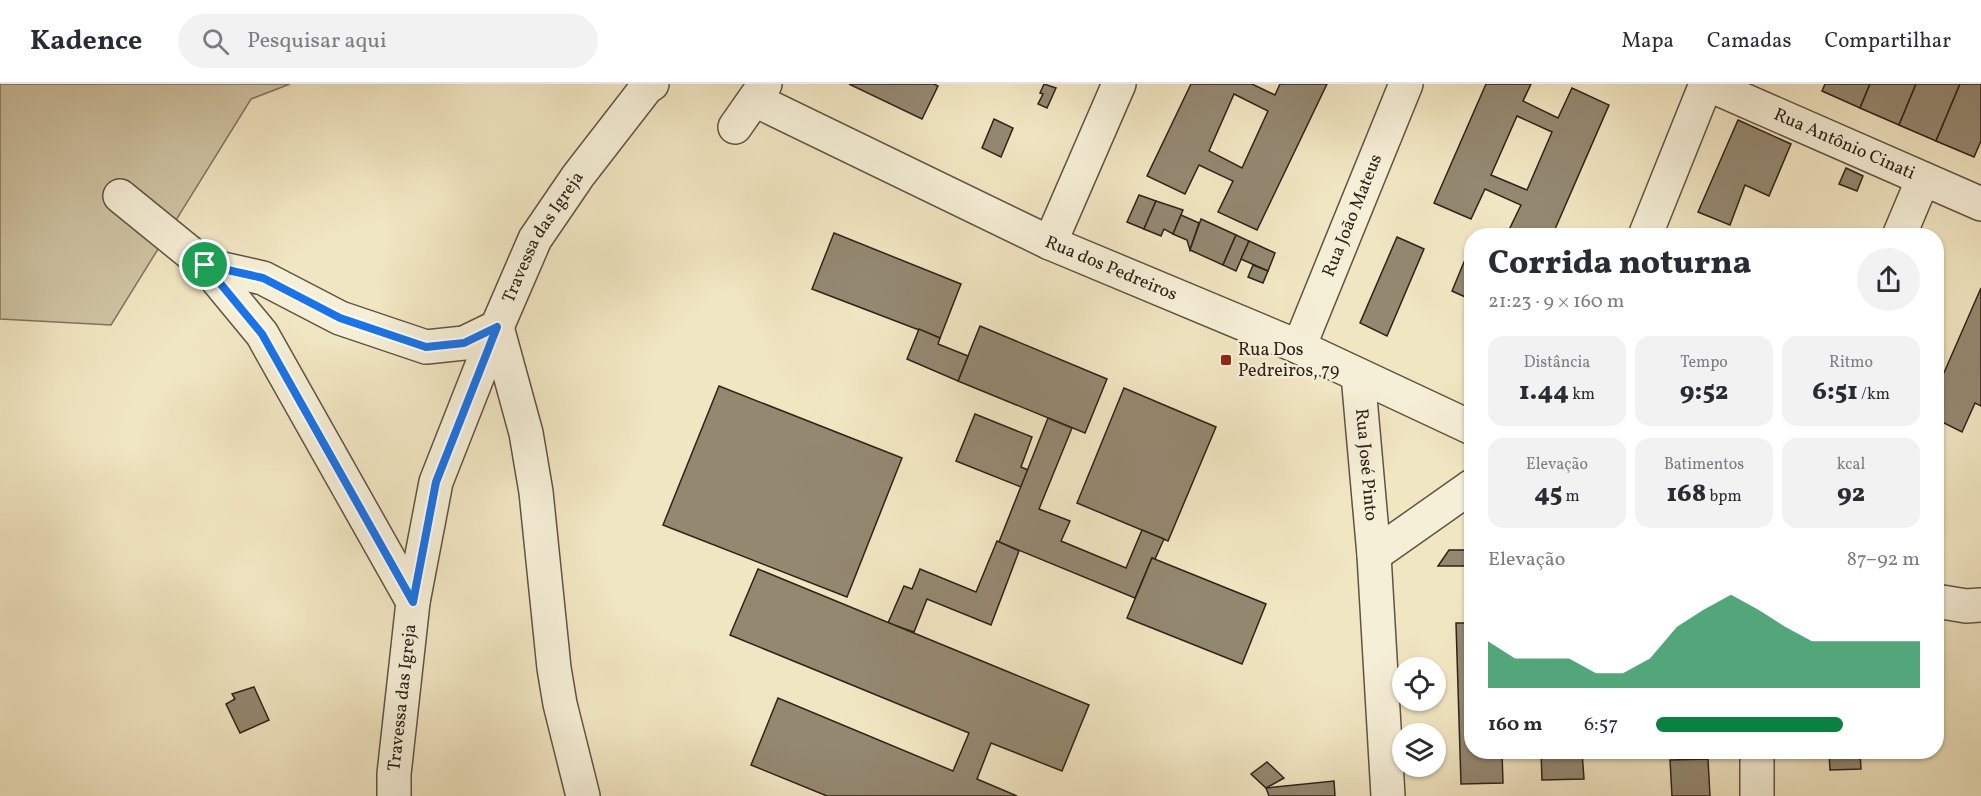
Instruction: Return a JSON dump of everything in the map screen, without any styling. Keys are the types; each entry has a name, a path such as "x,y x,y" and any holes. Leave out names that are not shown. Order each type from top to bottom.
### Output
{"street":[{"name":"Travessa das Igreja","path":"394,796 394,774 413,602 436,482 535,238 578,176 647,87 652,84"},
{"path":"1050,243 1119,84"},
{"name":"Rua João Mateus","path":"1299,347 1406,84"},
{"path":"1648,228 1707,84"},
{"name":"Rua Antônio Cinati","path":"1707,84 1981,204"},
{"path":"735,127 760,92"},
{"name":"Rua dos Pedreiros","path":"760,92 1050,243 1299,347 1464,424"},
{"path":"1902,228 1923,179"},
{"path":"120,196 205,265 262,334 413,602"},
{"path":"205,265 263,278 340,318 426,347 464,343 497,327 526,433 536,492 554,668 560,704 584,796"},
{"name":"Rua José Pinto","path":"1358,375 1374,555 1389,796"},
{"name":"Rua José Pinto","path":"1374,555 1464,492"},
{"path":"1756,796 1757,759"}],"shaded area":[{"path":"0,84 290,84 251,99 111,325 0,319"}],"building":[{"path":"849,84 934,84 938,86 922,119"},
{"path":"1044,84 1056,88 1047,108 1038,104 1043,94 1040,93"},
{"path":"1191,84 1252,84 1275,95 1280,84 1327,84 1257,230 1218,212 1233,181 1199,165 1185,194 1147,176","holes":["1234,94 1268,111 1242,168 1209,151"]},
{"path":"1486,84 1531,84 1523,101 1558,118 1572,88 1609,105 1555,228 1510,228 1521,205 1485,189 1471,219 1434,203","holes":["1517,116 1552,132 1527,190 1491,175"]},
{"path":"1825,84 1870,84 1860,108 1822,91"},
{"path":"1870,84 1916,84 1899,125 1860,108"},
{"path":"1916,84 1960,84 1936,141 1899,125"},
{"path":"1960,84 1981,84 1981,141 1974,157 1936,141"},
{"path":"994,119 1013,128 1001,157 982,148"},
{"path":"1738,120 1791,144 1769,196 1745,185 1730,225 1698,212"},
{"path":"1846,168 1863,176 1857,191 1839,184"},
{"path":"1139,195 1156,201 1144,229 1127,222"},
{"path":"1156,201 1183,210 1173,234 1164,229 1161,236 1144,229"},
{"path":"1181,215 1199,223 1190,250 1187,240 1173,234"},
{"path":"1201,219 1236,235 1223,265 1190,250"},
{"path":"834,233 961,284 940,338 812,289"},
{"path":"1236,235 1249,241 1236,271 1223,265"},
{"path":"1397,237 1424,249 1387,336 1360,323"},
{"path":"1249,241 1275,253 1268,271 1241,259"},
{"path":"1464,262 1464,296 1452,291"},
{"path":"1253,265 1268,271 1263,283 1248,277"},
{"path":"1981,288 1981,406 1975,403 1962,432 1944,423 1944,373"},
{"path":"980,326 1107,379 1085,433 958,381"},
{"path":"919,329 940,338 938,344 968,356 958,381 907,359"},
{"path":"719,386 902,458 847,597 663,525"},
{"path":"1124,388 1216,427 1168,541 1077,503"},
{"path":"975,414 1032,437 1021,467 1028,470 1021,487 956,461"},
{"path":"1048,418 1072,428 1039,509 1070,521 1061,541 1126,568 1142,530 1164,539 1155,559 1152,558 1135,598 999,542"},
{"path":"997,541 1019,551 991,625 927,599 914,632 888,623 904,586 912,589 920,569 976,592"},
{"path":"1449,550 1464,550 1464,566 1438,566"},
{"path":"1152,558 1266,604 1242,664 1127,618"},
{"path":"758,569 1089,705 1062,771 991,743 977,779 1017,796 827,796 751,765 778,698 953,771 969,733 730,635"},
{"path":"1456,623 1464,623 1464,759 1502,759 1503,783 1461,784"},
{"path":"254,687 269,720 240,733 226,704 235,699 232,694"},
{"path":"1541,759 1583,759 1584,779 1542,780"},
{"path":"1708,759 1710,796 1672,796 1670,760"},
{"path":"1829,759 1860,759 1861,769 1830,770"},
{"path":"1267,762 1284,778 1266,788 1251,774"},
{"path":"1334,781 1335,796 1269,796 1266,788"}],"place":[{"name":"Rua Dos Pedreiros, 79","path":"1226,360"}],"route":[{"path":"205,265 263,278 340,318 426,347 464,343 497,327 436,482 413,602 262,334 205,265"}]}
